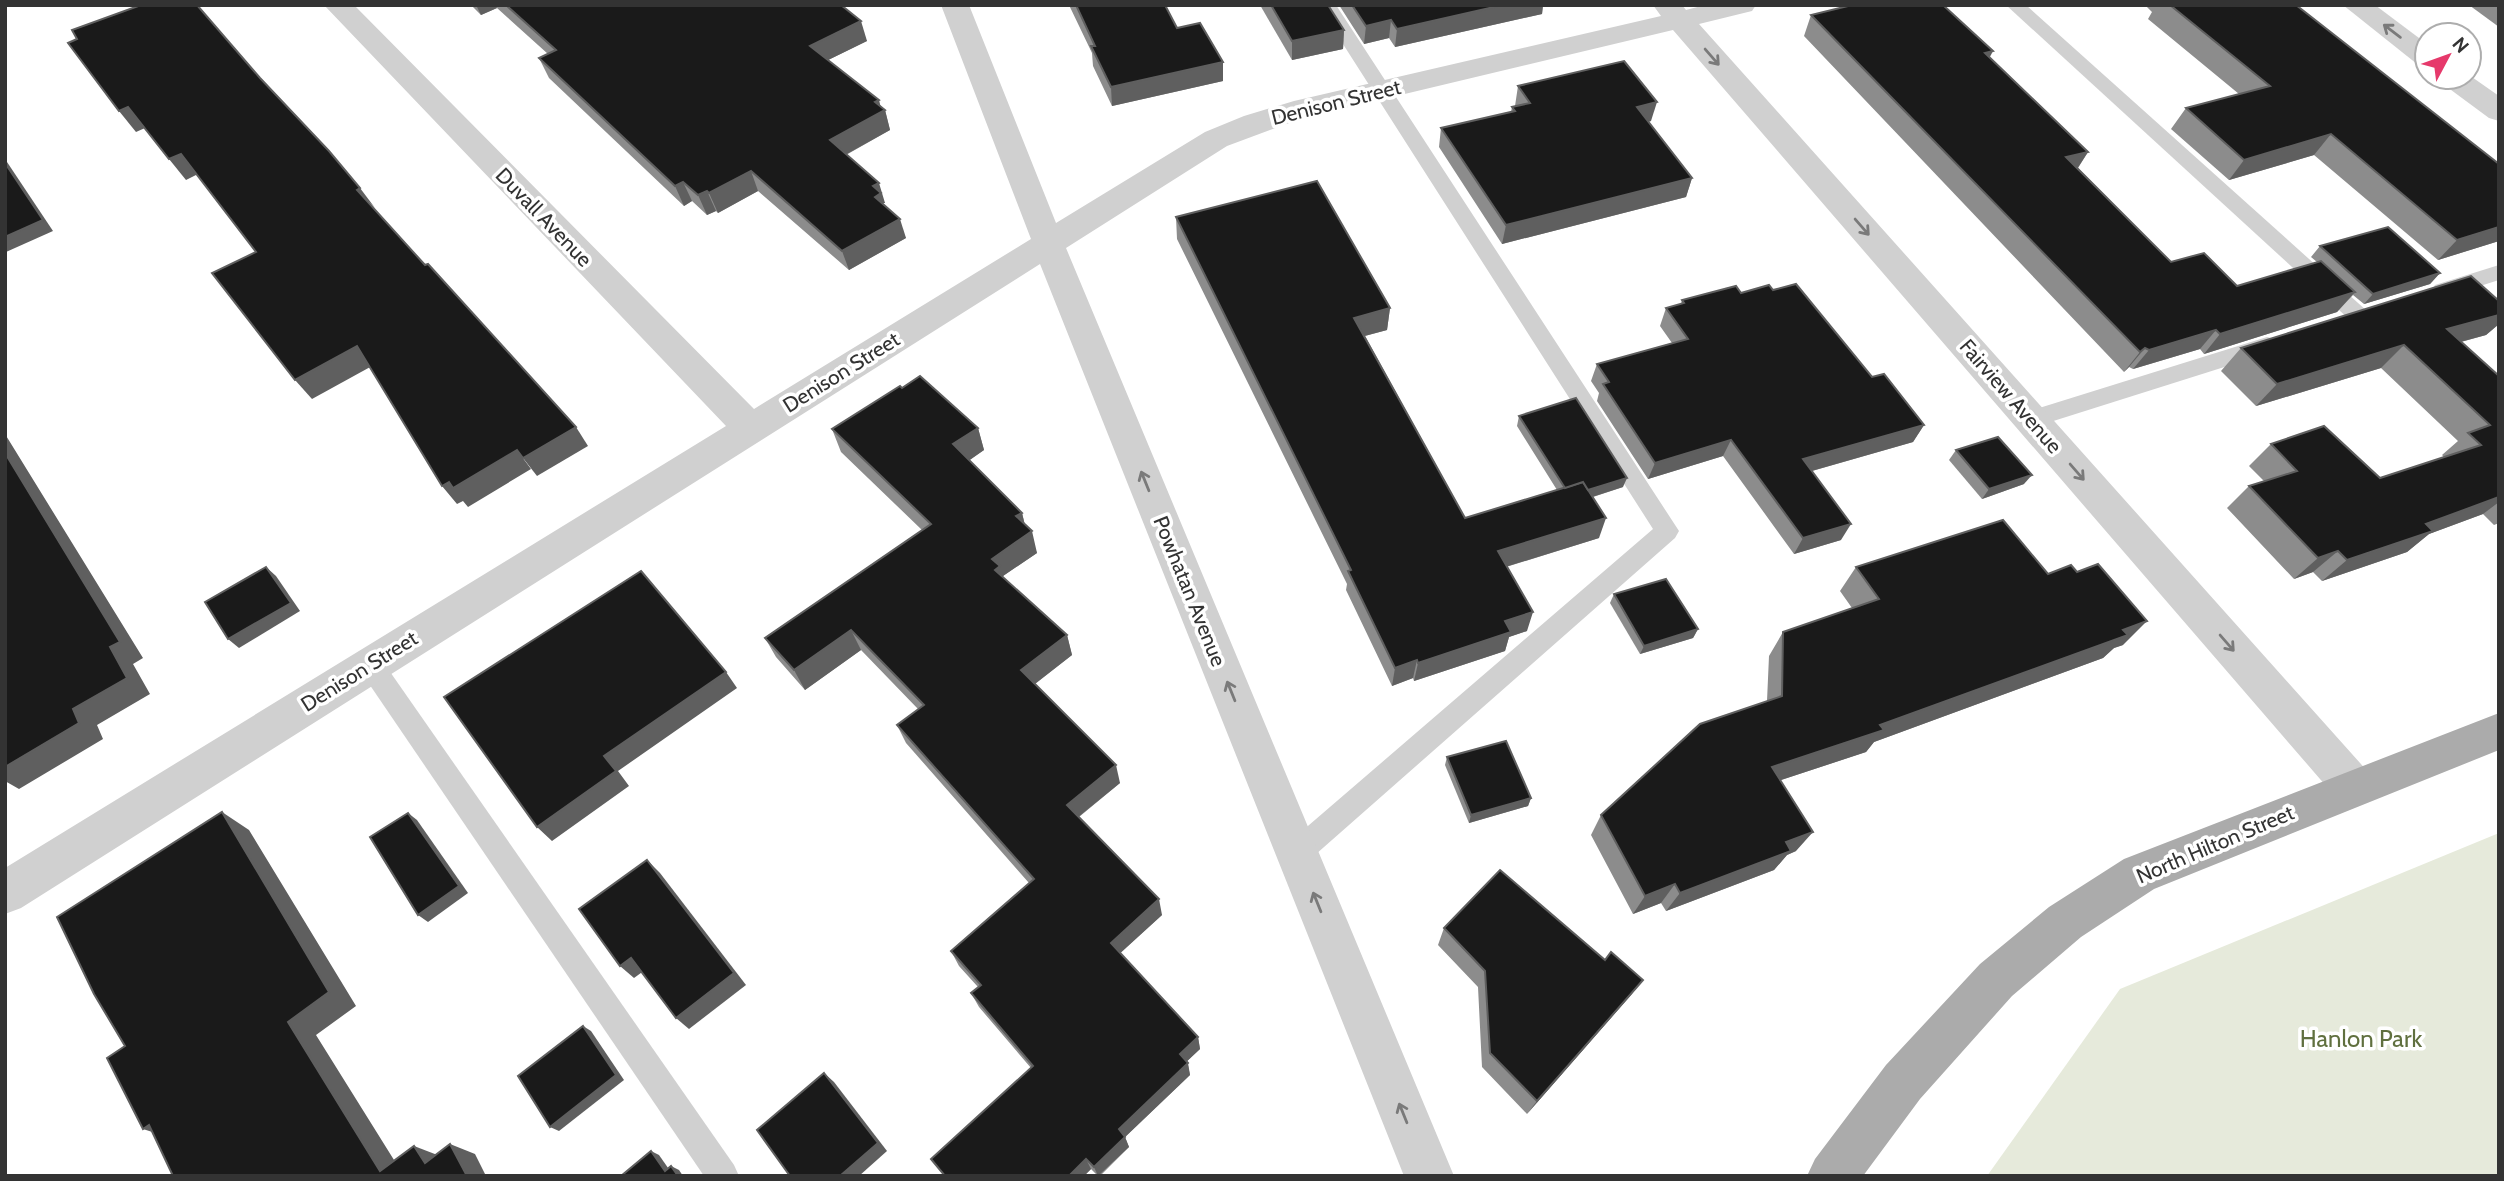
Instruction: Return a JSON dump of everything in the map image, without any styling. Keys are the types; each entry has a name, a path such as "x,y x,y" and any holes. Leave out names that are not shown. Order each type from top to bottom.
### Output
{"main road":[{"name":"North Hilton Street","path":"1832,1176 1903,1082 1996,980 2065,922 2139,874 2499,731"}],"street":[{"name":"Duvall Avenue","path":"338,5 750,428"},
{"name":"Powhatan Avenue","path":"955,5 1048,243 1429,1176"},
{"name":"Denison Street","path":"5,893 1216,139 1268,119 1674,13 1742,5"},
{"path":"2357,5 2413,47"},
{"name":"Fairview Avenue","path":"1674,13 2354,787"},
{"path":"2472,91 2499,111"}],"lane":[{"path":"1297,853 1667,531 1327,5"},
{"path":"2015,5 2359,316"},
{"path":"2423,296 2499,272"},
{"path":"2332,324 2384,308"},
{"path":"2031,419 2292,337"},
{"path":"370,664 723,1176"}],"green space":[{"name":"Hanlon Park","path":"2499,833 2499,1176 1987,1176 2120,989"}],"building":[{"path":"141,5 197,5 260,78 329,151 360,188 357,190 576,427 523,458 517,450 453,488 449,482 442,486 357,346 295,380 212,273 256,252 181,154 169,159 128,107 119,111 68,43 77,39 72,30"},
{"path":"506,5 841,5 861,21 810,46 879,100 875,102 885,110 830,140 879,183 873,186 881,193 875,197 900,219 842,251 751,171 709,193 707,191 698,195 683,182 675,186 539,58 556,50"},
{"path":"1076,5 1165,5 1177,28 1200,23 1223,62 1111,87 1091,46 1095,46"},
{"path":"1271,5 1328,5 1344,30 1292,41"},
{"path":"1352,5 1503,5 1397,29 1391,20 1366,26"},
{"path":"1852,5 1943,5 1993,51 1985,53 2088,152 2066,157 2171,262 2204,253 2237,286 2321,261 2355,292 2220,334 2216,330 2149,350 2145,348 2140,352 1811,15"},
{"path":"2170,5 2296,5 2499,164 2499,227 2457,240 2331,134 2244,160 2186,108 2270,86"},
{"path":"1624,61 1657,102 1637,107 1692,178 1506,225 1441,128 1515,111 1512,107 1530,103 1518,86"},
{"path":"5,163 43,220 5,237"},
{"path":"1317,181 1390,308 1354,318 1465,518 1583,482 1606,518 1498,551 1533,612 1505,621 1511,632 1395,668 1348,571 1351,570 1176,217"},
{"path":"2388,227 2440,273 2373,294 2320,246"},
{"path":"2471,276 2499,301 2499,315 2447,329 2499,376 2499,497 2426,524 2433,531 2347,560 2338,551 2318,558 2249,486 2297,471 2271,444 2324,426 2380,478 2481,445 2468,433 2490,425 2404,345 2277,384 2241,348"},
{"path":"1796,284 1872,377 1884,374 1924,425 1803,459 1851,524 1803,538 1731,440 1655,463 1603,384 1609,382 1597,364 1688,339 1666,308 1684,303 1682,300 1736,286 1741,293 1769,285 1773,290"},
{"path":"920,376 978,428 953,444 1022,513 1016,516 1032,531 992,559 1000,566 995,570 1067,635 1021,670 1116,765 1067,805 1159,899 1111,943 1198,1037 1180,1054 1188,1063 1119,1129 1125,1137 1094,1167 1086,1159 1069,1176 945,1176 931,1159 1033,1066 971,993 981,985 951,951 1034,879 897,725 924,705 851,630 794,670 765,638 931,524 832,429"},
{"path":"1576,398 1627,478 1588,490 1583,482 1565,488 1519,416"},
{"path":"1998,437 2032,475 1989,489 1956,450"},
{"path":"5,453 120,642 110,647 127,678 73,709 79,723 5,767"},
{"path":"2003,520 2048,574 2071,565 2077,572 2098,564 2147,621 2123,630 2128,635 1880,725 1884,730 1772,767 1813,832 1786,842 1791,851 1680,893 1675,884 1645,896 1601,815 1700,724 1782,696 1783,632 1879,599 1856,567"},
{"path":"266,567 291,603 228,639 205,602"},
{"path":"641,571 726,672 604,756 616,771 537,827 444,697"},
{"path":"1666,579 1698,629 1644,646 1614,594"},
{"path":"1506,741 1531,798 1471,815 1447,757"},
{"path":"222,812 329,992 288,1022 380,1171 414,1146 425,1163 450,1144 467,1176 173,1176 149,1125 143,1129 107,1058 125,1046 94,994 57,917"},
{"path":"408,813 459,886 418,915 370,837"},
{"path":"647,860 734,973 676,1018 631,958 620,966 579,909"},
{"path":"1500,870 1605,960 1611,952 1643,980 1537,1101 1490,1053 1485,971 1444,928"},
{"path":"583,1026 616,1075 550,1127 518,1076"},
{"path":"824,1073 878,1143 840,1176 790,1176 757,1130"},
{"path":"651,1151 665,1171 671,1166 678,1176 621,1176"}]}
